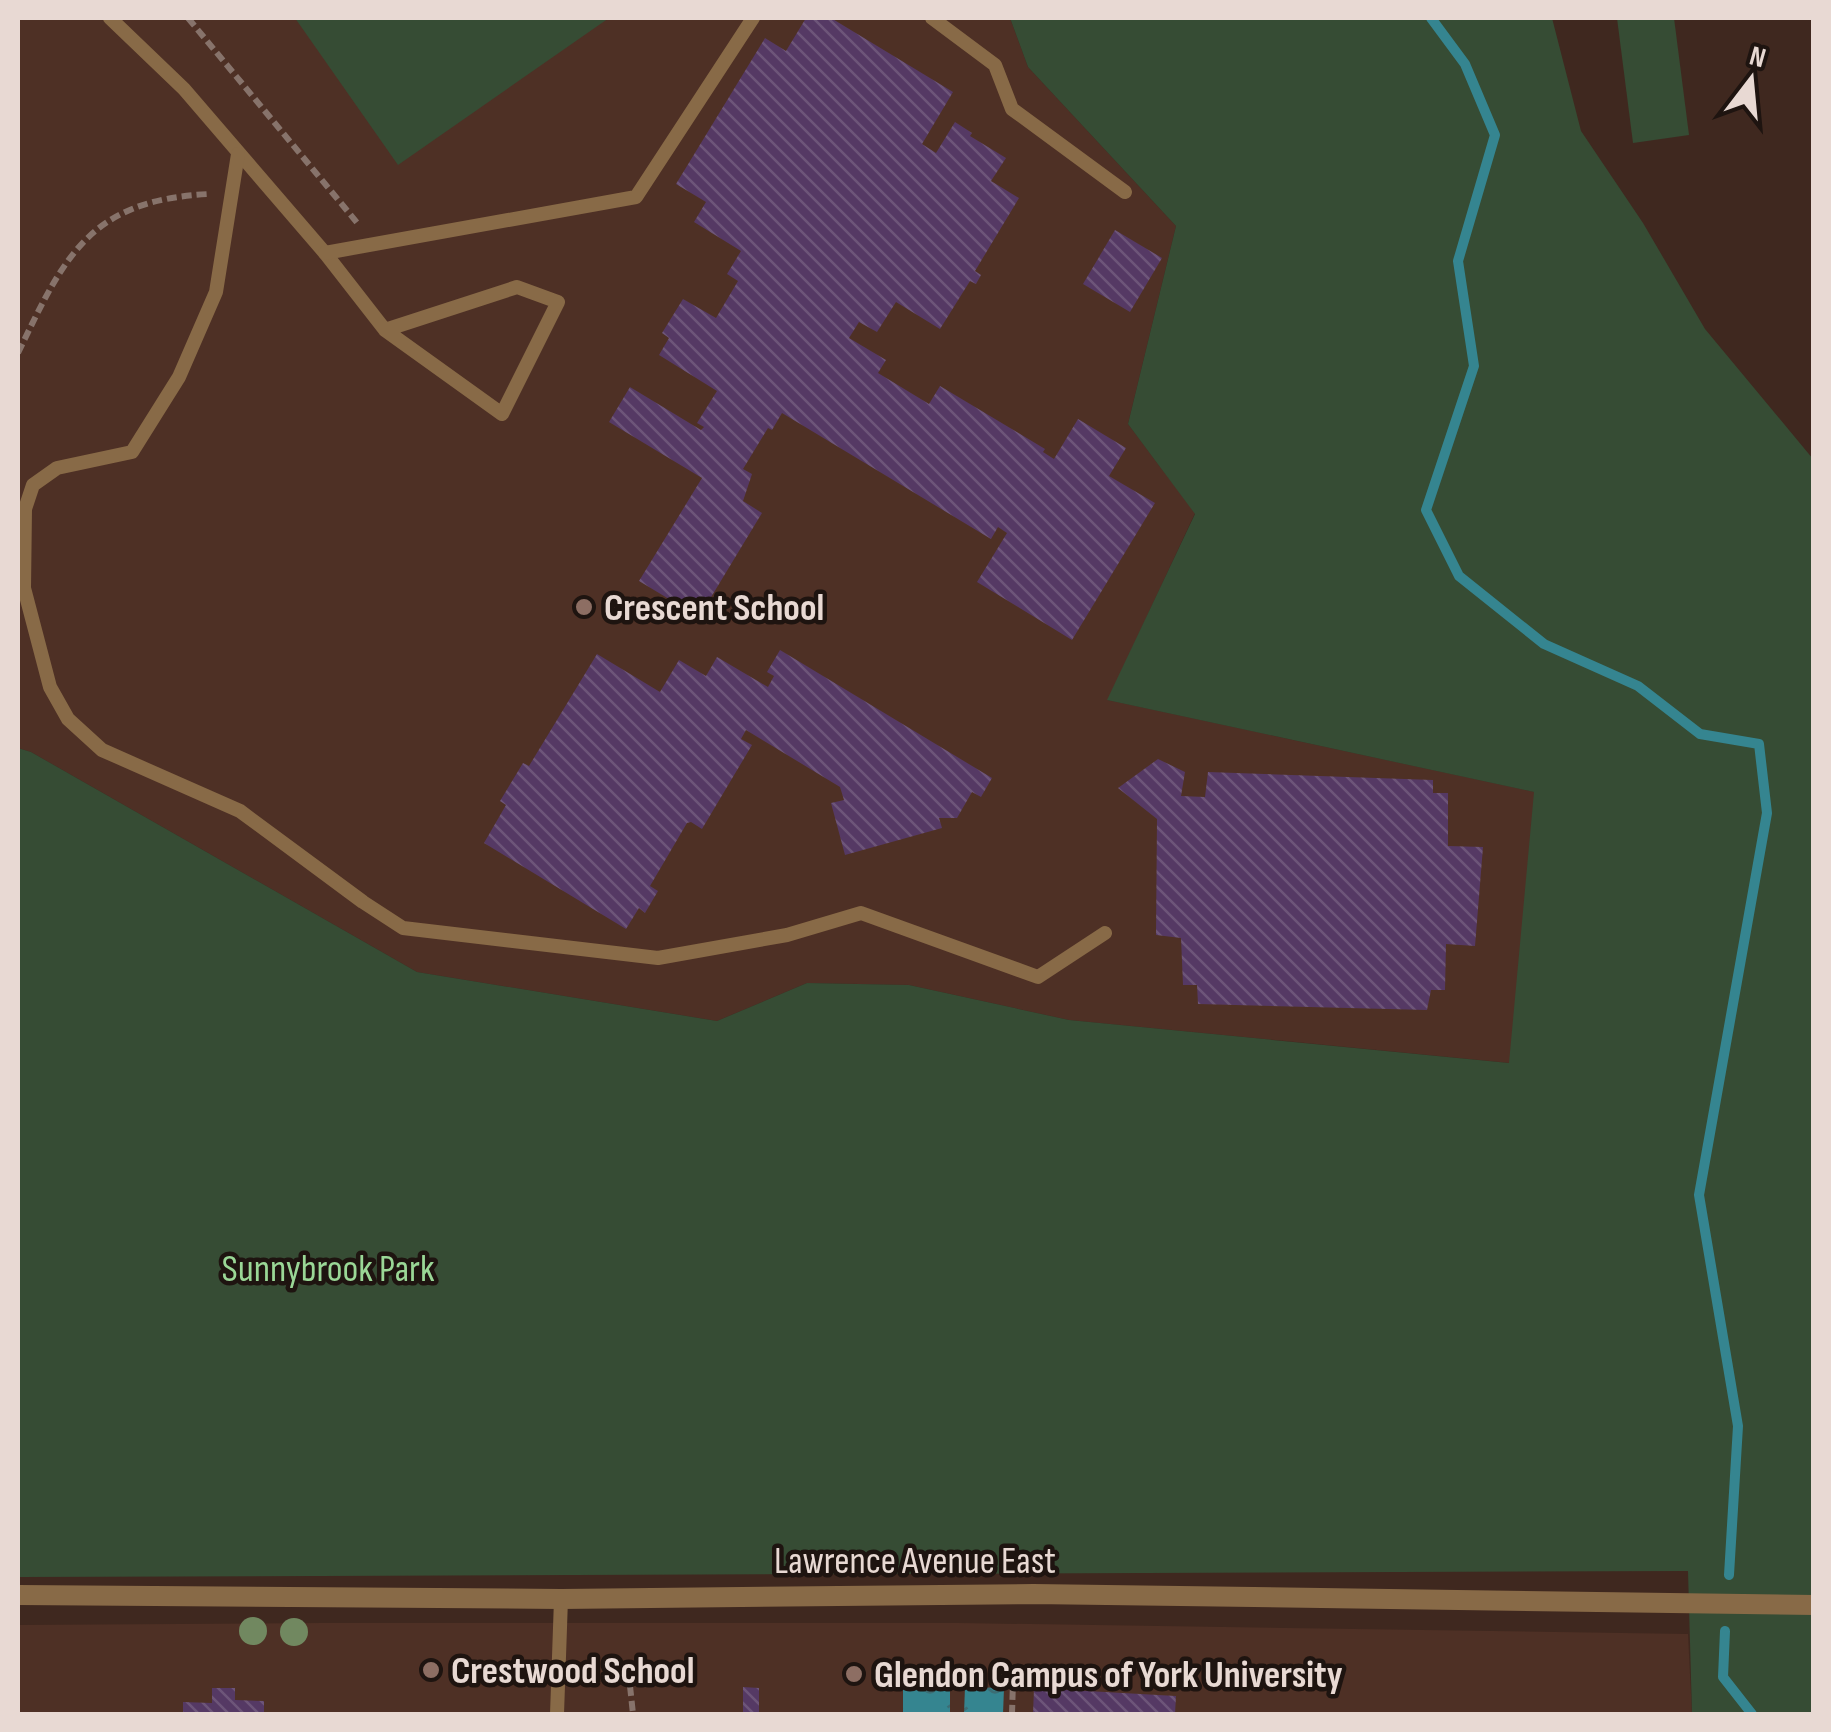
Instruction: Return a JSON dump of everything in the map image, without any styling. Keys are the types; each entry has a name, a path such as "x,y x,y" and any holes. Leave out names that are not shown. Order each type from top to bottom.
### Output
{"street":[{"name":"Lawrence Avenue East","path":"18,1596 561,1599 1033,1594 1814,1605"}],"lane":[{"path":"110,18 184,89 325,252 386,330 502,414 558,302 517,287 386,330"},
{"path":"325,252 636,196 754,18"},
{"path":"932,18 995,65 1012,110 1125,192"},
{"path":"238,154 216,292 179,376 132,452 57,468 33,485 24,510 24,588 50,687 68,719 102,750 240,811 403,928 658,958 787,935 861,913 1038,977 1105,933"},
{"path":"557,1714 561,1599"}],"path":[{"path":"188,18 374,244"},
{"path":"18,353 46,294 82,241 108,221 122,211 169,196 232,192"},
{"path":"947,1679 1013,1681 1012,1714"},
{"path":"630,1686 633,1714"}],"shaded area":[{"name":"Crescent School","path":"18,18 1010,18 1028,67 1176,226 1128,424 1195,513 1108,700 1535,792 1510,1063 1069,1020 909,985 807,983 717,1021 417,972 18,748"},
{"name":"Glendon Campus of York University","path":"959,1623 1688,1634 1692,1714 18,1714 18,1625"}],"green space":[{"path":"295,18 609,18 398,165"},
{"name":"Sunnybrook Park","path":"1010,18 1552,18 1581,131 1643,223 1705,329 1813,459 1813,1714 1692,1714 1688,1571 18,1577 18,748 417,972 717,1021 807,983 909,985 1069,1020 1509,1063 1534,792 1107,700 1195,514 1128,424 1176,226 1028,67"},
{"path":"1617,18 1674,18 1689,135 1633,143"}],"water":[{"path":"903,1685 950,1686 950,1714 903,1714"},
{"path":"965,1687 1004,1688 1003,1714 964,1714"}],"building":[{"path":"806,18 831,18 953,92 922,144 936,153 955,122 1006,158 991,181 1019,198 975,271 981,275 976,284 970,281 940,329 896,302 877,332 859,322 849,338 886,360 878,373 929,404 940,386 1045,449 1043,452 1054,459 1078,419 1126,448 1109,476 1155,503 1072,640 977,582 1007,533 998,527 991,539 782,413 743,469 752,474 743,501 762,513 699,617 639,581 702,478 609,422 630,387 701,430 704,427 697,423 717,391 659,355 669,338 662,333 683,299 716,318 738,281 727,274 741,251 694,222 706,202 676,184 765,38 786,51"},
{"path":"1115,230 1162,258 1130,312 1083,284"},
{"path":"780,650 992,778 981,797 972,792 957,818 939,818 942,828 845,855 831,803 844,800 840,787 746,730 741,739 752,745 702,829 687,823 650,886 658,891 645,913 639,908 626,929 484,843 506,805 500,801 523,763 529,766 597,654 660,692 679,660 706,676 717,657 768,687 774,676 767,672"},
{"path":"1158,759 1185,772 1181,796 1205,797 1208,772 1433,780 1433,793 1448,793 1448,846 1483,847 1475,946 1446,944 1445,990 1431,990 1427,1010 1198,1004 1197,985 1183,985 1181,938 1156,935 1157,819 1118,788"},
{"path":"743,1687 759,1688 759,1714 743,1714"},
{"path":"212,1688 235,1688 235,1700 264,1701 264,1714 183,1714 183,1702 212,1703"},
{"path":"1034,1688 1176,1696 1175,1714 1033,1714"}],"waterway":[{"path":"1431,18 1465,64 1495,135 1458,261 1474,366 1426,510 1459,576 1544,644 1638,686 1700,734 1759,744 1767,813 1699,1195 1738,1426 1729,1575"},
{"path":"1725,1631 1723,1677 1752,1714"}],"place":[{"name":"Crescent School","path":"584,607"},
{"name":"Crestwood School","path":"431,1670"},
{"name":"Glendon Campus of York University","path":"854,1674"}]}
